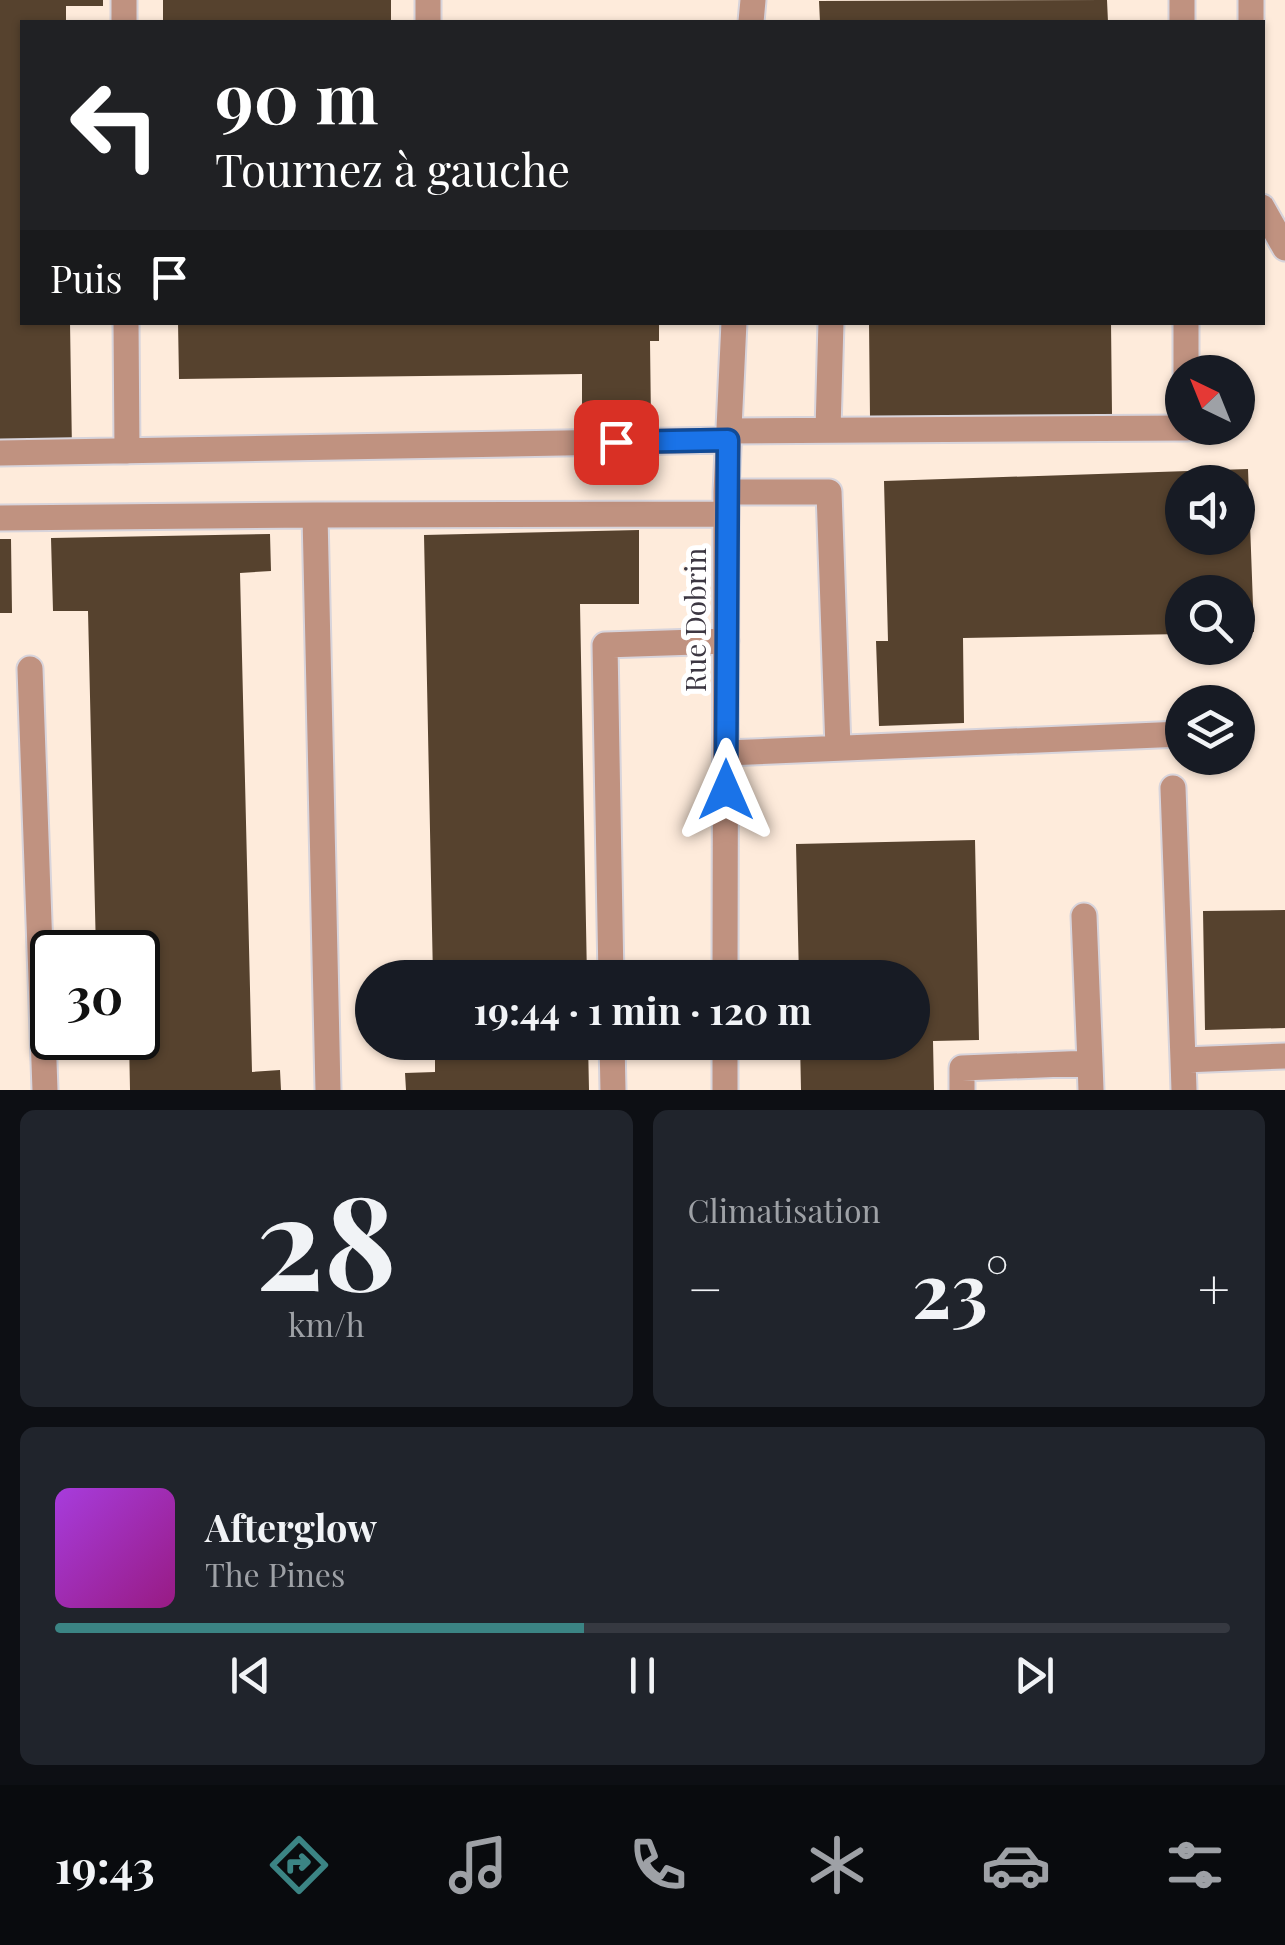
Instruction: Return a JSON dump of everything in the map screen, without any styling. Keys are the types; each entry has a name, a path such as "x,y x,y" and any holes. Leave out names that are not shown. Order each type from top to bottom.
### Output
{"street":[{"path":"1265,212 1285,248"},
{"path":"126,325 127,451"},
{"name":"Rue Dobrin","path":"725,960 726,503 734,325"},
{"path":"828,430 831,325"},
{"path":"1186,325 1186,355"},
{"path":"0,453 729,436 828,430 1165,428"},
{"path":"0,518 315,515 726,503 829,492 838,748"},
{"path":"315,515 328,1090"},
{"path":"611,960 605,645 726,641"},
{"path":"30,669 45,1090"},
{"path":"726,753 1165,735"},
{"path":"1173,788 1184,1090"},
{"path":"1084,916 1090,1090"},
{"path":"1183,1060 1285,1056"},
{"path":"612,1060 613,1090"},
{"path":"724,1090 725,1060"},
{"path":"962,1090 962,1068 1090,1063"}],"shaded area":[{"path":"0,0 1285,0 1285,1090 0,1090"}],"building":[{"path":"0,0 103,0 103,6 66,6 66,20 20,20 20,325 70,325 72,451 0,452"},
{"path":"163,0 391,0 391,20 163,20"},
{"path":"1107,0 1108,20 820,20 819,1"},
{"path":"178,325 659,325 659,341 650,341 651,422 582,423 582,374 179,379"},
{"path":"869,325 1111,325 1112,415 870,418"},
{"path":"1165,472 1165,555 1251,555 1252,575 1165,575 1165,634 963,638 964,723 879,726 876,641 888,641 884,481"},
{"path":"639,530 639,604 580,604 587,960 433,960 424,535"},
{"path":"270,534 271,571 240,573 252,1072 280,1070 281,1090 130,1090 129,1060 160,1060 160,930 95,930 88,611 53,611 51,538"},
{"path":"0,539 11,539 12,613 0,613"},
{"path":"975,840 979,1040 933,1041 934,1090 801,1090 800,1060 930,1060 930,960 799,960 796,844"},
{"path":"1285,910 1285,1028 1205,1030 1203,911"},
{"path":"435,1060 588,1060 589,1090 406,1090 405,1073 435,1072"}],"route":[{"path":"616,442 728,440 726,790"}]}
